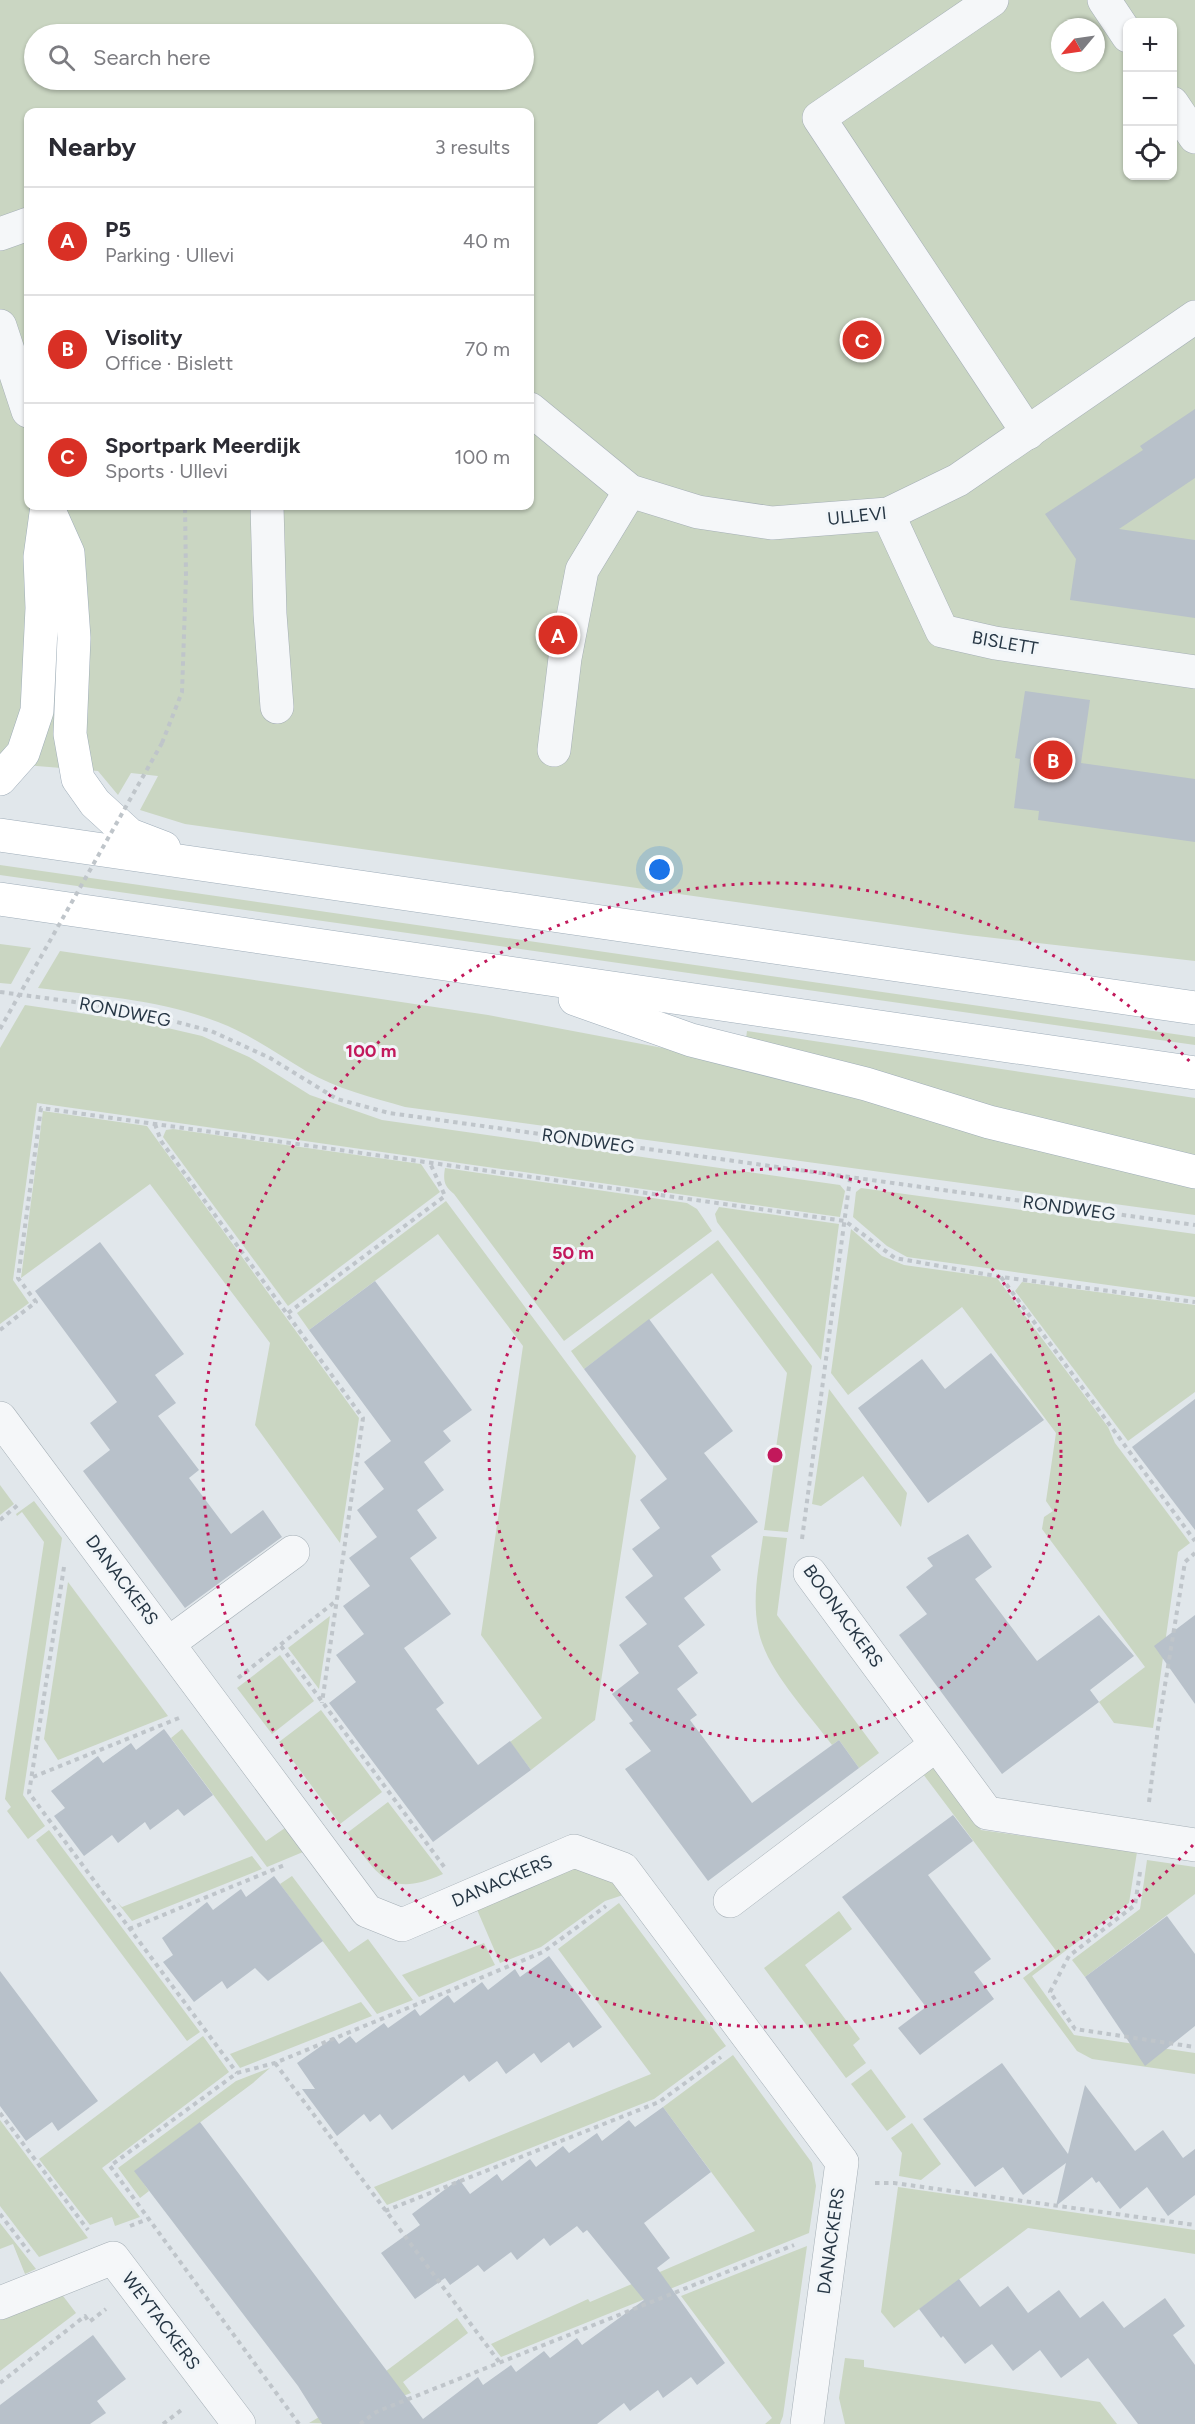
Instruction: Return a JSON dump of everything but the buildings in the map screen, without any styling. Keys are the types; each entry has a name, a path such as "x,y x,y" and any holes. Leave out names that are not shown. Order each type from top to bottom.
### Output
{"main road":[{"path":"0,779 23,753 37,711 42,608 40,557 46,510"},
{"path":"49,510 68,553 74,638 70,734 78,779 95,803 130,835 201,863"},
{"path":"0,835 1195,1008"},
{"path":"0,899 508,975 1195,1073"},
{"path":"508,975 691,1040 866,1084 989,1122 1195,1172"},
{"path":"1126,998 1195,995"}],"street":[{"path":"992,0 819,118 1028,433"},
{"path":"1104,0 1123,28"},
{"path":"1177,109 1195,137"},
{"path":"0,234 24,225"},
{"name":"ULLEVI","path":"534,412 630,491 698,512 772,524 888,514 958,480 1195,316"},
{"path":"0,326 24,399"},
{"path":"554,750 565,658 582,570 630,491"},
{"path":"267,510 270,614 277,707"},
{"name":"BISLETT","path":"888,514 942,631 995,643 1195,672"},
{"name":"DANACKERS","path":"0,1418 320,1844 367,1911 402,1925 464,1896 574,1851 623,1869 750,2035 842,2162 807,2424"},
{"path":"169,1643 293,1552"},
{"name":"BOONACKERS","path":"810,1573 987,1813 1195,1845"},
{"path":"730,1901 936,1744"},
{"name":"WEYTACKERS","path":"0,2303 113,2258 239,2424"}],"path":[{"path":"0,1029 162,743 182,692 186,576 185,510"},
{"name":"RONDWEG","path":"0,992 126,1009 211,1031 270,1058 337,1099 389,1113 850,1179 1195,1225"},
{"path":"0,1330 36,1302 18,1278 41,1108 844,1221 895,1258 1001,1276 1195,1302"},
{"path":"154,1124 161,1141 363,1418 322,1703"},
{"path":"288,1313 445,1196 430,1163"},
{"name":"BOONACKERS","path":"810,1573 800,1557 850,1179"},
{"path":"1001,1276 1195,1540"},
{"path":"72,1513 29,1793 237,2073"},
{"path":"1195,1553 1185,1562 1158,1728 1135,1905 1069,1956 1050,1992 1076,2029 1195,2047"},
{"path":"32,1777 213,1701 338,1600"},
{"path":"281,1646 464,1896"},
{"path":"129,1929 306,1856 320,1844"},
{"path":"299,2424 110,2166 237,2073 275,2063 543,1952 610,1903"},
{"path":"385,2211 659,2102 750,2035"},
{"path":"275,2063 500,2363"},
{"path":"0,2113 96,2240"},
{"path":"839,2184 894,2183 1195,2225"},
{"path":"360,2424 376,2412 800,2242"},
{"path":"0,2383 85,2316 89,2322 136,2287"}],"green space":[{"path":"0,0 1195,0 1195,961 968,935 185,824 140,810 158,776 131,773 118,795 98,771 0,763"},
{"path":"0,865 1195,1037 1195,1045 0,875"},
{"path":"0,944 31,948 11,984 0,983"},
{"path":"60,951 488,1015 663,1048 1195,1184 1195,1215 405,1107 330,1083 241,1032 197,1015 130,1000 38,988"},
{"path":"25,1005 146,1023 202,1036 249,1057 310,1095 382,1120 840,1185 845,1191 840,1217 37,1103 13,1280 29,1303 0,1324 0,1048"},
{"path":"747,1031 1195,1098 1195,1160 1128,1145 746,1039"},
{"path":"43,1111 147,1126 359,1418 340,1543 255,1425 270,1343 150,1184 21,1278"},
{"path":"173,1129 421,1164 440,1192 288,1306 163,1137 166,1130"},
{"path":"445,1168 687,1203 697,1209 712,1231 564,1341 446,1186"},
{"path":"861,1188 1195,1234 1195,1297 907,1257 887,1246 853,1217 856,1192"},
{"path":"446,1201 636,1456 595,1720 531,1770 510,1742 542,1718 481,1635 523,1346 438,1234 309,1330 297,1313"},
{"path":"719,1207 839,1224 821,1360 717,1222 715,1214"},
{"path":"851,1229 882,1256 904,1265 997,1278 1108,1427 1115,1443 1190,1543 1178,1552 1153,1728 1114,1723 1099,1702 1145,1667 1042,1529 1044,1517 1053,1511 1046,1501 1056,1433 962,1307 848,1395 831,1373"},
{"path":"718,1240 812,1366 788,1532 764,1530 787,1373 712,1273 584,1369 571,1351"},
{"path":"1022,1282 1195,1305 1195,1392 1128,1441 1015,1291"},
{"path":"829,1389 907,1493 901,1527 863,1476 821,1506 812,1504"},
{"path":"0,1485 14,1504 0,1515"},
{"path":"34,1501 62,1538 23,1795 45,1826 28,1839 7,1811 11,1807 5,1799 44,1542 22,1512 17,1516 16,1514"},
{"path":"763,1536 787,1538 777,1615 879,1753 859,1768 839,1740 832,1745 800,1704 778,1674 762,1643 756,1605"},
{"path":"68,1582 168,1716 58,1760 44,1739"},
{"path":"330,1616 319,1689 288,1648"},
{"path":"280,1655 314,1701 272,1734 237,1688"},
{"path":"321,1710 382,1792 340,1824 279,1742"},
{"path":"182,1729 266,1841 285,1828 303,1852 267,1867 171,1738"},
{"path":"927,1766 935,1768 981,1830 1137,1852 1129,1903 1032,1976 1074,2035 1195,2053 1195,2074 1092,2059 1077,2051 1023,1978 1057,1952 923,1774"},
{"path":"388,1802 443,1874 409,1884 397,1883 386,1879 367,1861 347,1833"},
{"path":"49,1830 200,2032 187,2041 36,1840"},
{"path":"252,1856 262,1869 132,1921 117,1902 122,1907"},
{"path":"1147,1860 1195,1867 1195,1894 1085,1977 1072,1960 1140,1909"},
{"path":"572,1868 601,1871 626,1894 605,1901 541,1947 500,1963 475,1905"},
{"path":"292,1876 349,1952 368,1939 413,2000 377,2014 280,1884"},
{"path":"619,1903 726,2046 654,2099 387,2205 374,2187 651,2074 558,1949"},
{"path":"839,1911 852,1929 805,1965 860,2039 853,2045 866,2063 846,2078 764,1968"},
{"path":"484,1943 495,1965 419,1997 402,1975"},
{"path":"361,2002 372,2016 240,2068 230,2054"},
{"path":"203,2036 229,2072 102,2168 140,2217 115,2226 112,2217 90,2225 39,2159"},
{"path":"733,2055 812,2163 816,2186 809,2233 501,2357 491,2344 588,2299 590,2302 755,2231 663,2107"},
{"path":"270,2068 135,2171 149,2191 140,2198 118,2168 236,2081"},
{"path":"871,2069 906,2117 887,2131 851,2084"},
{"path":"0,2120 88,2238 39,2257 0,2206"},
{"path":"912,2123 941,2164 921,2180 899,2176 902,2153 891,2138"},
{"path":"898,2187 1195,2230 1195,2254 1028,2228 894,2328 881,2312"},
{"path":"0,2223 36,2269 25,2274 13,2244 0,2249"},
{"path":"807,2246 783,2416 780,2424 765,2424 772,2418 681,2296"},
{"path":"60,2292 76,2313 0,2371 0,2316"},
{"path":"457,2318 468,2333 403,2382 411,2393 371,2408 350,2424 309,2423 346,2401"},
{"path":"845,2358 864,2360 864,2367 1100,2402 1117,2424 845,2424 839,2398"}],"place":[{"name":"Sportpark Meerdijk","path":"862,340"},
{"name":"P5","path":"558,635"},
{"name":"Visolity","path":"1053,760"}]}
